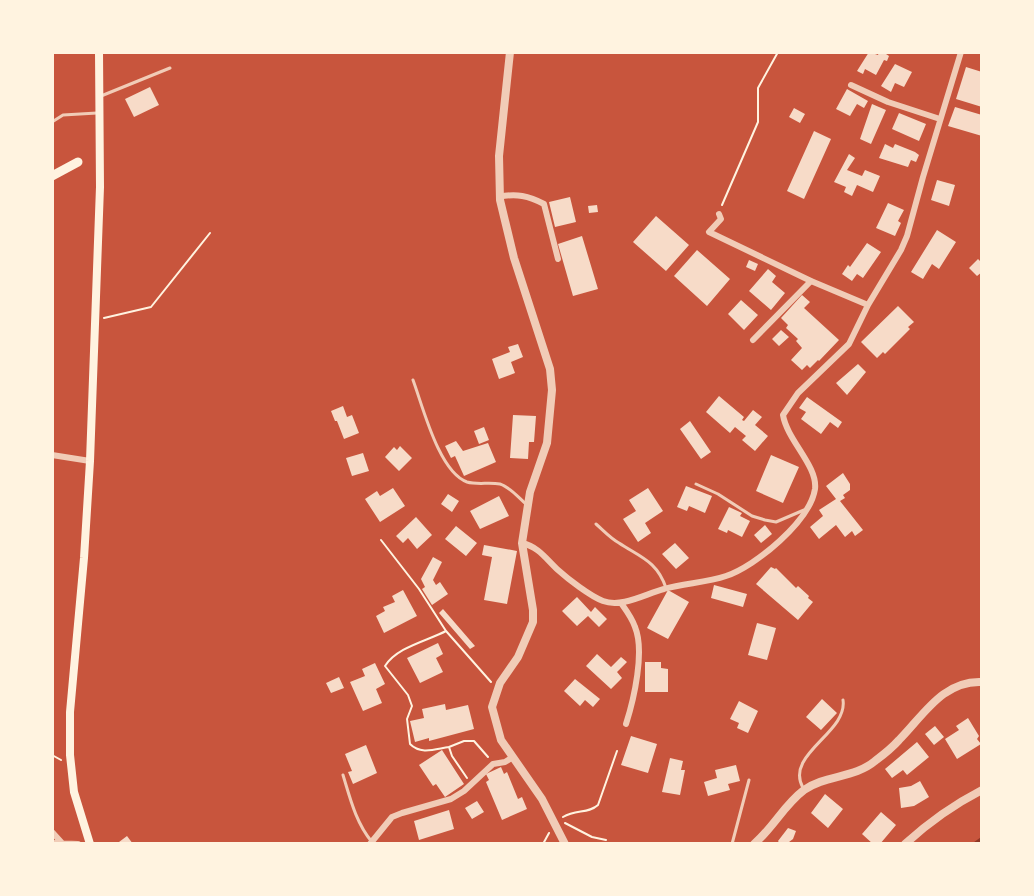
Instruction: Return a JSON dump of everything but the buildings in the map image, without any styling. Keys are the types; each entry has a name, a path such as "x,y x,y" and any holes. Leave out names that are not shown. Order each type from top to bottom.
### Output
{"main road":[{"path":"90,843 74,792 70,755 70,712 90,461 100,187 99,52"},
{"path":"52,176 78,162"}],"street":[{"path":"510,52 499,156 500,196 514,258 550,369 552,390 546,442 527,505 522,543 533,622 518,657 497,689 492,706 501,740 542,799 565,843"},
{"path":"522,543 539,550 561,573 600,600 612,604 666,588 726,576 743,569 764,555 789,531 805,509 815,488 813,473 785,427 783,415 798,393 834,361 849,344 868,305 891,270 907,236 961,52"},
{"path":"851,84 888,102 940,119"},
{"path":"500,196 513,194 535,199 544,204 558,260"},
{"path":"719,214 721,219 709,232 868,305"},
{"path":"753,340 811,280"},
{"path":"52,455 90,461"},
{"path":"621,603 635,624 639,646 633,698 626,724"},
{"path":"758,842 804,790 816,783 862,769 873,763 899,741 943,694 952,688 981,682"},
{"path":"371,843 393,818 402,813 451,799 472,784 493,764 505,762 513,757"},
{"path":"905,843 945,811 981,790"},
{"path":"52,832 62,843"},
{"path":"52,843 78,843"}],"lane":[{"path":"99,96 170,68"},
{"path":"52,122 63,114 99,112"},
{"path":"412,380 441,457 450,471 467,482 500,484 527,505"},
{"path":"696,484 727,499 752,516 765,520 776,522 805,509"},
{"path":"596,524 617,542 645,558 654,566 666,588"},
{"path":"804,790 799,781 799,771 812,750 841,717 844,708 843,700"},
{"path":"343,775 355,813 371,843"},
{"path":"732,843 749,780"}],"path":[{"path":"719,214 758,122 758,88 778,52"},
{"path":"95,320 151,308 210,233"},
{"path":"381,540 419,589 446,632 497,689"},
{"path":"446,632 404,650 388,661 385,666 408,695 412,706 407,719 410,744 416,750 424,751 449,747 464,741 474,741 493,764"},
{"path":"449,747 456,763 472,784"},
{"path":"606,840 592,837 561,821 575,811 593,810 598,805 617,751"},
{"path":"52,755 60,760"}],"waterway":[{"path":"975,844 982,839"}]}
